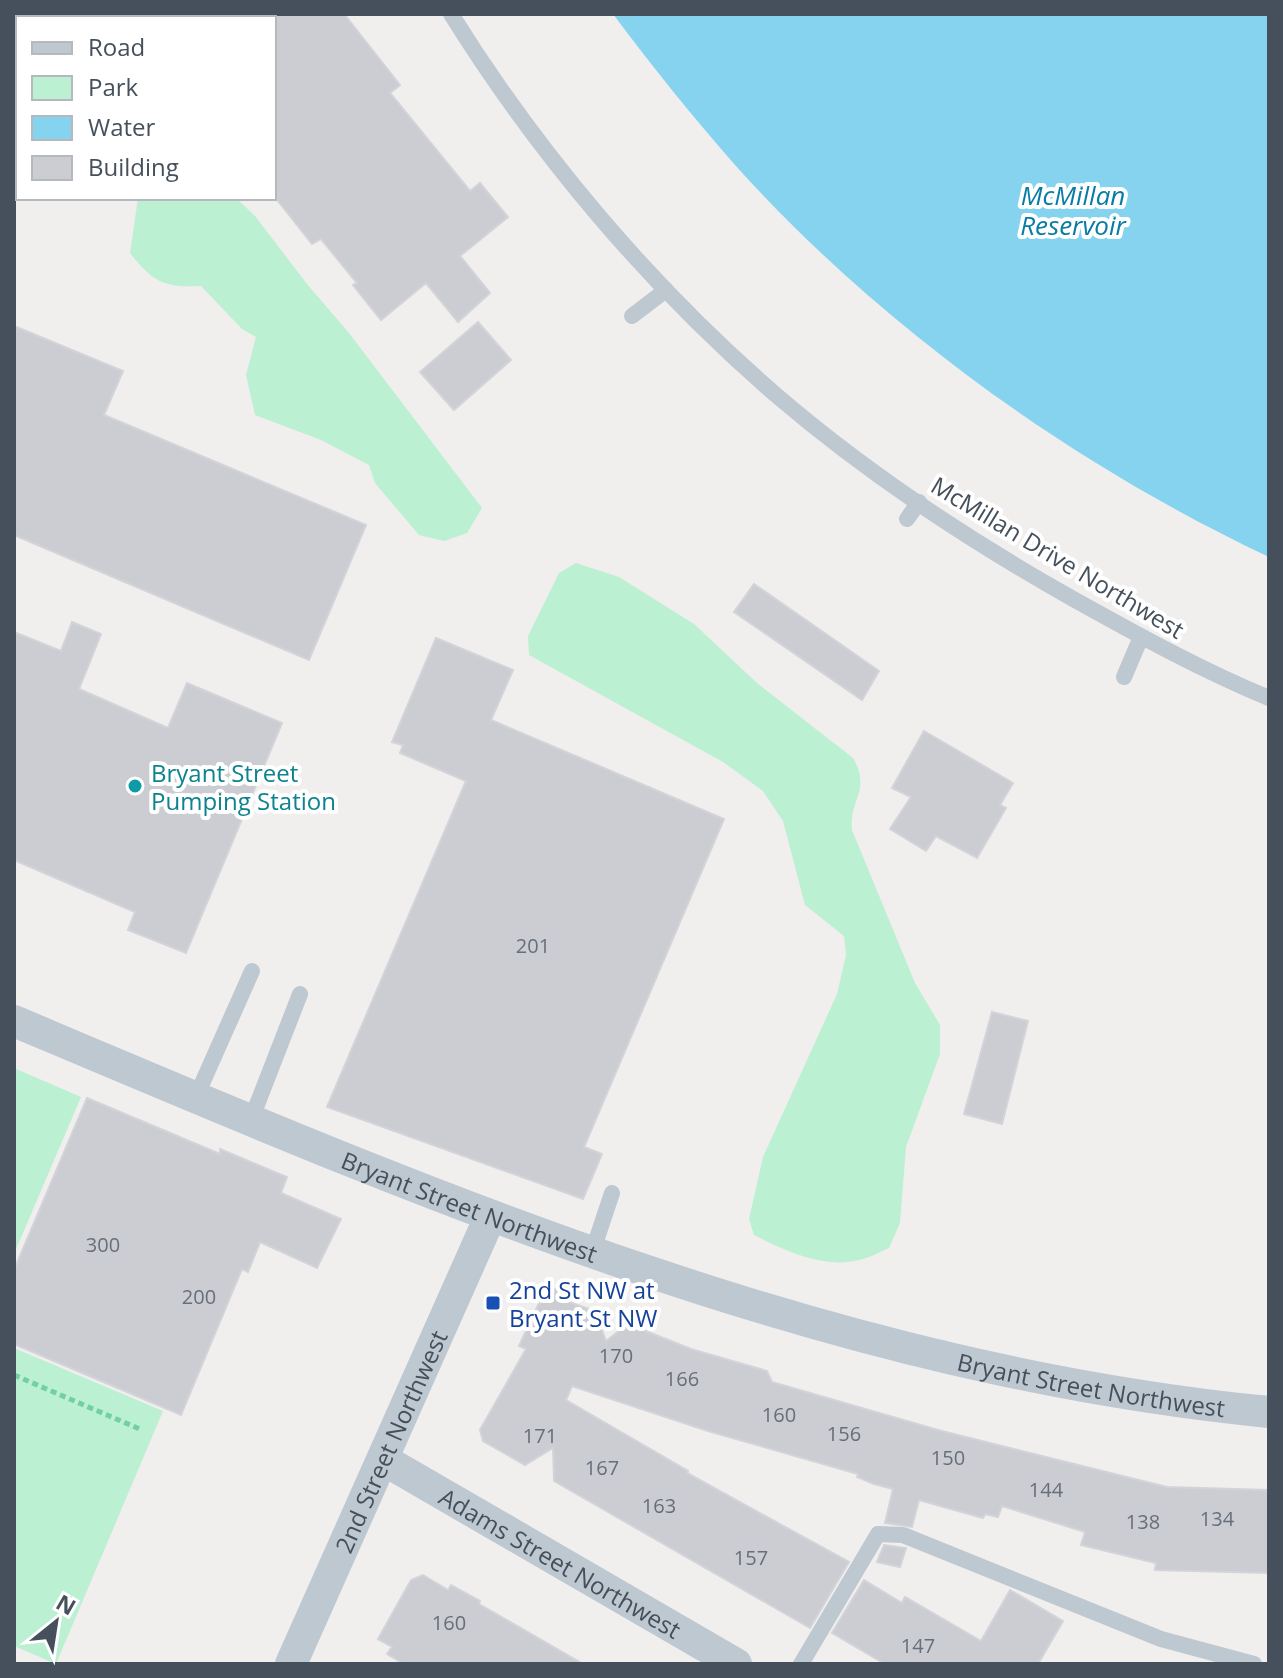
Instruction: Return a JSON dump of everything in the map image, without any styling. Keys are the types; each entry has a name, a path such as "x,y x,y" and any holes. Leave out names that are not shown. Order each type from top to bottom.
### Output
{"street":[{"name":"Bryant Street Northwest","path":"14,1021 490,1217 797,1319 965,1363 1124,1394 1269,1412"},
{"name":"2nd Street Northwest","path":"291,1664 490,1217"},
{"name":"Adams Street Northwest","path":"384,1460 736,1664"}],"lane":[{"name":"McMillan Drive Northwest","path":"451,14 500,88 606,224 666,290 775,395 846,451 1013,564 1141,637 1269,698"},
{"path":"632,316 666,290"},
{"path":"907,519 919,502"},
{"path":"1124,677 1141,637"},
{"path":"196,1097 252,971"},
{"path":"251,1120 300,994"},
{"path":"592,1253 612,1193"},
{"path":"801,1664 878,1534 903,1535 1161,1639 1254,1664"}],"path":[{"path":"14,1375 142,1430"}],"green space":[{"path":"138,200 238,200 255,216 349,333 482,508 467,533 444,541 419,535 375,483 369,465 321,440 255,415 246,375 256,337 242,329 201,286 178,286 160,281 130,253"},
{"path":"576,563 619,577 694,624 757,683 853,758 858,769 860,788 853,811 852,830 915,983 940,1025 940,1054 906,1147 900,1223 889,1248 874,1255 845,1262 818,1260 754,1235 749,1219 763,1157 837,994 846,955 844,936 805,905 783,821 763,791 723,762 529,655 528,636 559,573"},
{"path":"14,1068 81,1097 14,1254"},
{"path":"14,1348 163,1411 56,1664 14,1646"}],"water":[{"name":"McMillan Reservoir","path":"613,14 1269,14 1269,557 1195,520 1052,435 916,336 852,282 735,165 672,91"}],"building":[{"path":"344,14 400,85 390,93 470,191 480,183 508,217 460,256 490,293 458,322 426,283 381,320 353,285 357,283 321,239 312,244 276,199 274,16"},
{"path":"478,322 511,360 454,410 420,372"},
{"path":"14,326 123,371 104,415 366,525 309,660 14,535"},
{"path":"754,584 879,671 862,700 734,612"},
{"name":"Bryant Street Pumping Station","path":"72,622 101,634 79,689 168,728 187,683 282,723 186,953 128,930 135,912 14,860 14,632 61,651"},
{"path":"436,638 513,670 491,720 724,819 584,1147 602,1154 583,1199 327,1107 466,781 400,753 403,745 392,742"},
{"path":"924,731 1013,783 1000,805 1006,808 977,858 936,836 926,851 890,829 911,797 892,788"},
{"path":"992,1012 1028,1021 1002,1124 964,1114"},
{"path":"87,1098 220,1154 220,1149 287,1177 281,1193 341,1219 317,1268 260,1242 248,1272 242,1269 181,1415 14,1344 14,1270"},
{"path":"559,1286 563,1300 595,1311 606,1341 628,1324 691,1349 767,1371 772,1382 938,1430 1167,1487 1269,1490 1269,1573 1155,1570 1156,1563 1081,1545 1085,1532 1002,1506 998,1517 985,1514 983,1518 919,1500 912,1527 885,1523 893,1489 857,1477 858,1474 708,1431 572,1386 566,1400 687,1473 849,1562 810,1628 554,1481 553,1448 525,1465 483,1441 480,1430 526,1349 519,1346 538,1305"},
{"path":"884,1545 906,1548 900,1567 877,1562"},
{"path":"423,1575 448,1590 451,1585 480,1601 479,1604 583,1664 404,1664 387,1654 392,1647 378,1639 411,1580"},
{"path":"864,1580 902,1603 905,1597 981,1641 1010,1590 1063,1621 1038,1664 885,1664 832,1633"}],"place":[{"name":"Bryant Street Pumping Station","path":"135,786"},
{"name":"2nd St NW at Bryant St NW","path":"493,1303"}]}
